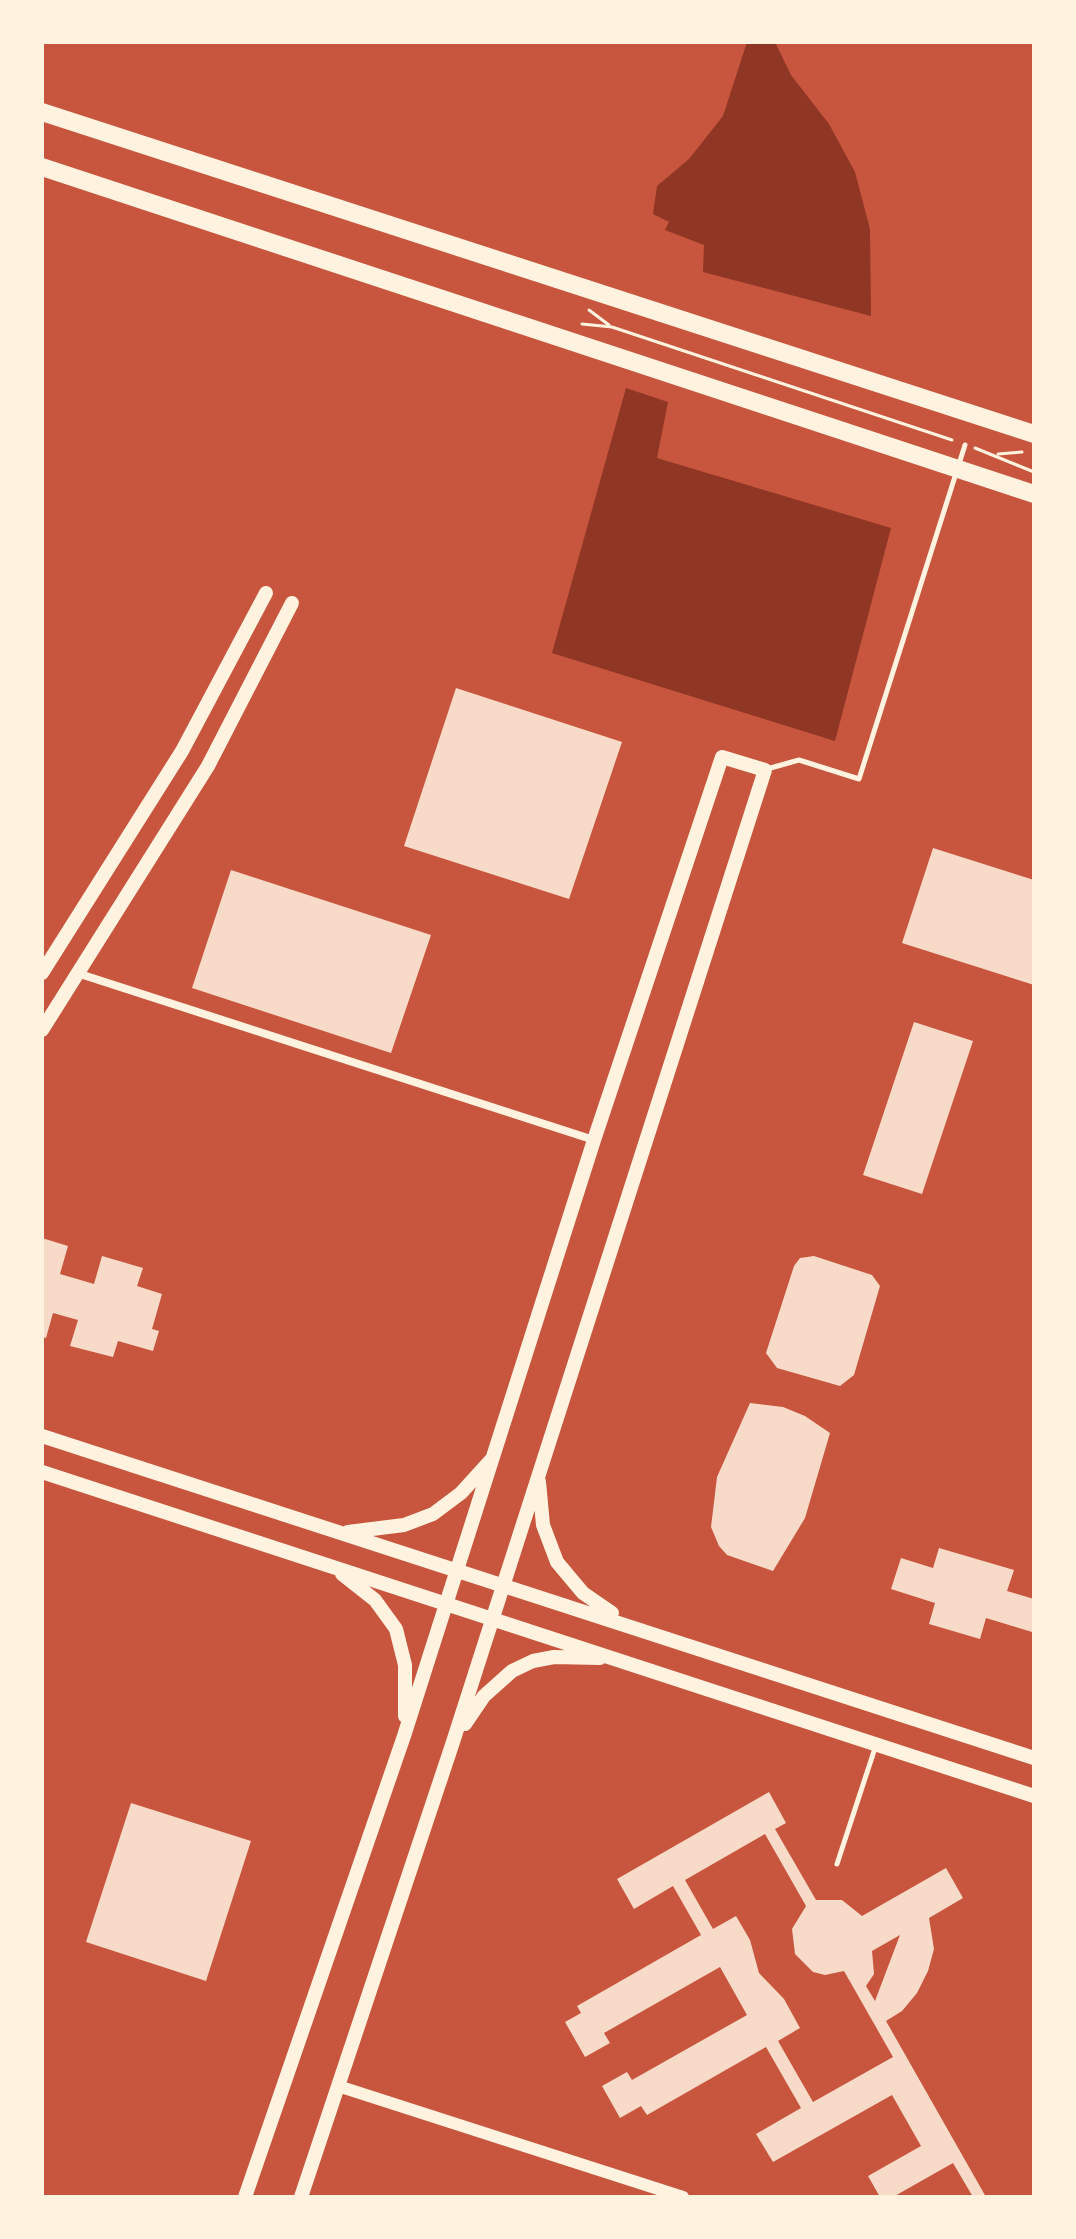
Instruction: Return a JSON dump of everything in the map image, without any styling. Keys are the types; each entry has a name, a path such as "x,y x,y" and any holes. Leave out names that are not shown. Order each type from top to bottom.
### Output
{"highway":[{"path":"42,112 1034,434"},
{"path":"42,167 1034,494"}],"main road":[{"path":"42,973 182,751 266,593"},
{"path":"42,1030 208,766 292,603"},
{"path":"245,2197 404,1736 594,1140 722,757 765,770 452,1745 301,2197"},
{"path":"42,1436 1034,1758"},
{"path":"343,1532 404,1525 433,1514 461,1493 496,1453"},
{"path":"539,1467 539,1506 557,1562 583,1593 636,1627"},
{"path":"42,1472 1034,1796"},
{"path":"328,1564 375,1600 396,1629 405,1665 404,1736"},
{"path":"452,1745 484,1696 512,1671 533,1661 554,1657 620,1659"}],"street":[{"path":"80,974 594,1140"},
{"path":"338,2086 683,2197"}],"lane":[{"path":"765,770 799,760 859,779 965,445"},
{"path":"837,1864 876,1744"}],"path":[{"path":"612,327 994,454 1034,472"},
{"path":"994,454 1034,451"}],"shaded area":[{"path":"747,42 775,42 791,75 829,124 855,172 870,229 871,316 703,272 704,245 665,230 669,222 653,214 657,186 689,159 723,116"},
{"path":"626,388 668,402 657,458 891,528 835,741 552,653"}],"building":[{"path":"456,688 622,742 569,899 404,846"},
{"path":"933,848 1034,880 1034,985 902,943"},
{"path":"231,870 431,935 391,1053 192,988"},
{"path":"914,1022 973,1041 922,1194 863,1175"},
{"path":"42,1238 68,1246 60,1274 94,1284 102,1256 143,1268 137,1286 162,1294 152,1329 159,1331 153,1351 118,1341 113,1357 70,1346 78,1320 53,1313 46,1338 42,1337"},
{"path":"814,1256 872,1275 880,1286 854,1375 840,1386 777,1368 766,1353 794,1266 800,1258"},
{"path":"750,1403 783,1407 805,1416 830,1433 805,1518 773,1571 727,1555 719,1546 711,1527 717,1477"},
{"path":"939,1548 1014,1570 1007,1591 1034,1599 1032,1632 986,1618 980,1639 929,1624 935,1603 891,1589 901,1558 933,1568"},
{"path":"769,1792 786,1823 775,1829 816,1900 842,1900 862,1916 946,1868 963,1898 929,1918 934,1949 928,1971 917,1993 902,2011 886,2021 986,2197 973,2197 953,2163 893,2197 880,2197 868,2176 921,2146 892,2095 773,2162 756,2134 801,2108 766,2047 647,2115 641,2106 620,2118 602,2086 627,2072 632,2080 747,2015 720,1967 604,2033 610,2043 585,2057 565,2022 581,2013 577,2006 701,1935 673,1886 634,1909 617,1879","holes":["765,1834 806,1906 792,1929 795,1954 813,1972 825,1975 844,1971 893,2057 813,2102 778,2041 800,2028 784,1999 759,1973 750,1940 736,1916 713,1929 685,1880","900,1935 875,2001 866,1986 874,1974 872,1951"]},
{"path":"131,1803 251,1841 206,1981 86,1942"}]}
